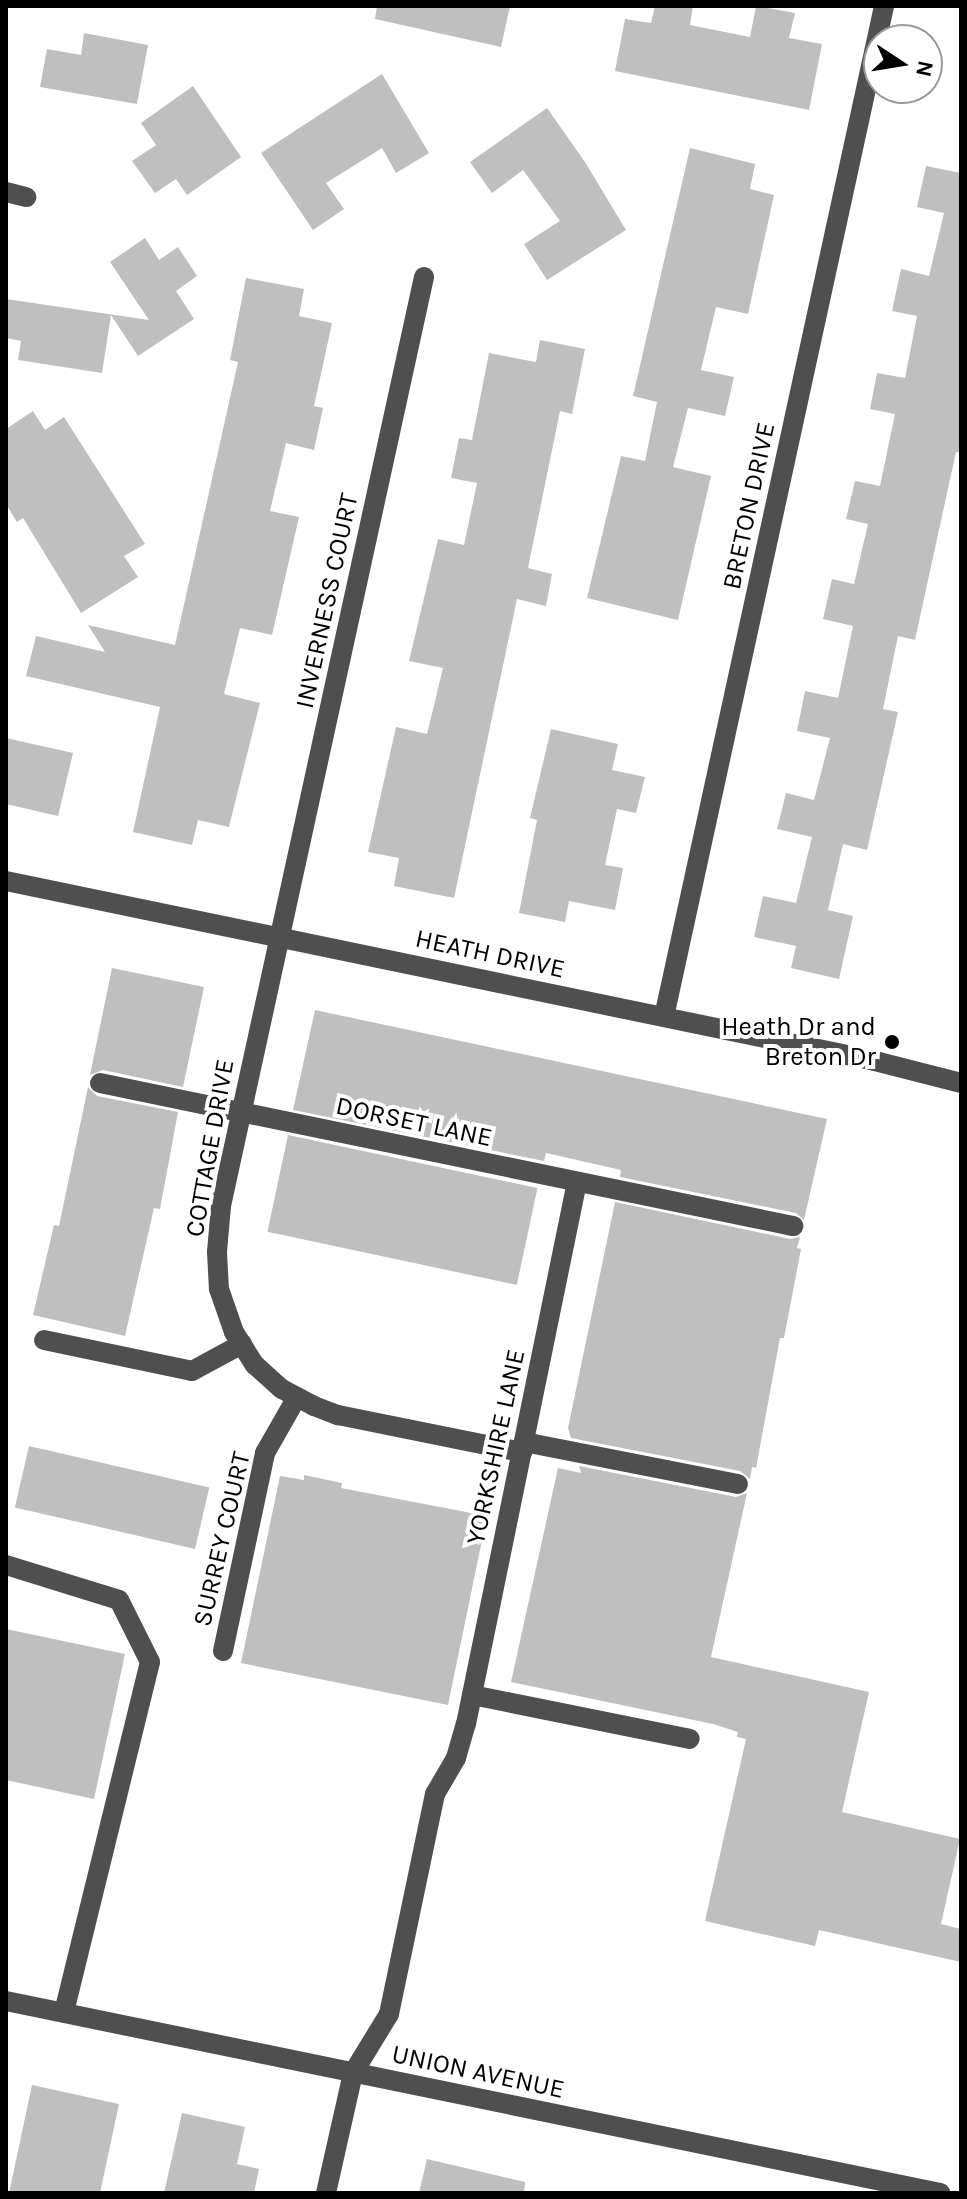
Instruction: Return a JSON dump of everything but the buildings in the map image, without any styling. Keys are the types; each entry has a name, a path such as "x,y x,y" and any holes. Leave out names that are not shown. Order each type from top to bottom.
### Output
{"street":[{"name":"BRETON DRIVE","path":"664,1017 884,6"},
{"name":"INVERNESS COURT","path":"279,936 424,277"},
{"name":"HEATH DRIVE","path":"6,881 871,1060 961,1083"},
{"name":"COTTAGE DRIVE","path":"279,936 221,1206 217,1252 219,1289 242,1344 255,1365 297,1397 338,1415 738,1484"},
{"name":"DORSET LANE","path":"100,1083 793,1226"},
{"name":"YORKSHIRE LANE","path":"326,2193 353,2073 389,2014 435,1794 456,1758 466,1724 577,1182"},
{"path":"44,1340 192,1371 242,1344"},
{"name":"SURREY COURT","path":"223,1651 265,1453 297,1397"},
{"path":"6,1565 119,1600 150,1662 64,2013"},
{"path":"472,1695 690,1739"},
{"name":"UNION AVENUE","path":"6,2001 940,2193"}],"place":[{"name":"Heath Dr and Breton Dr","path":"892,1042"}]}
